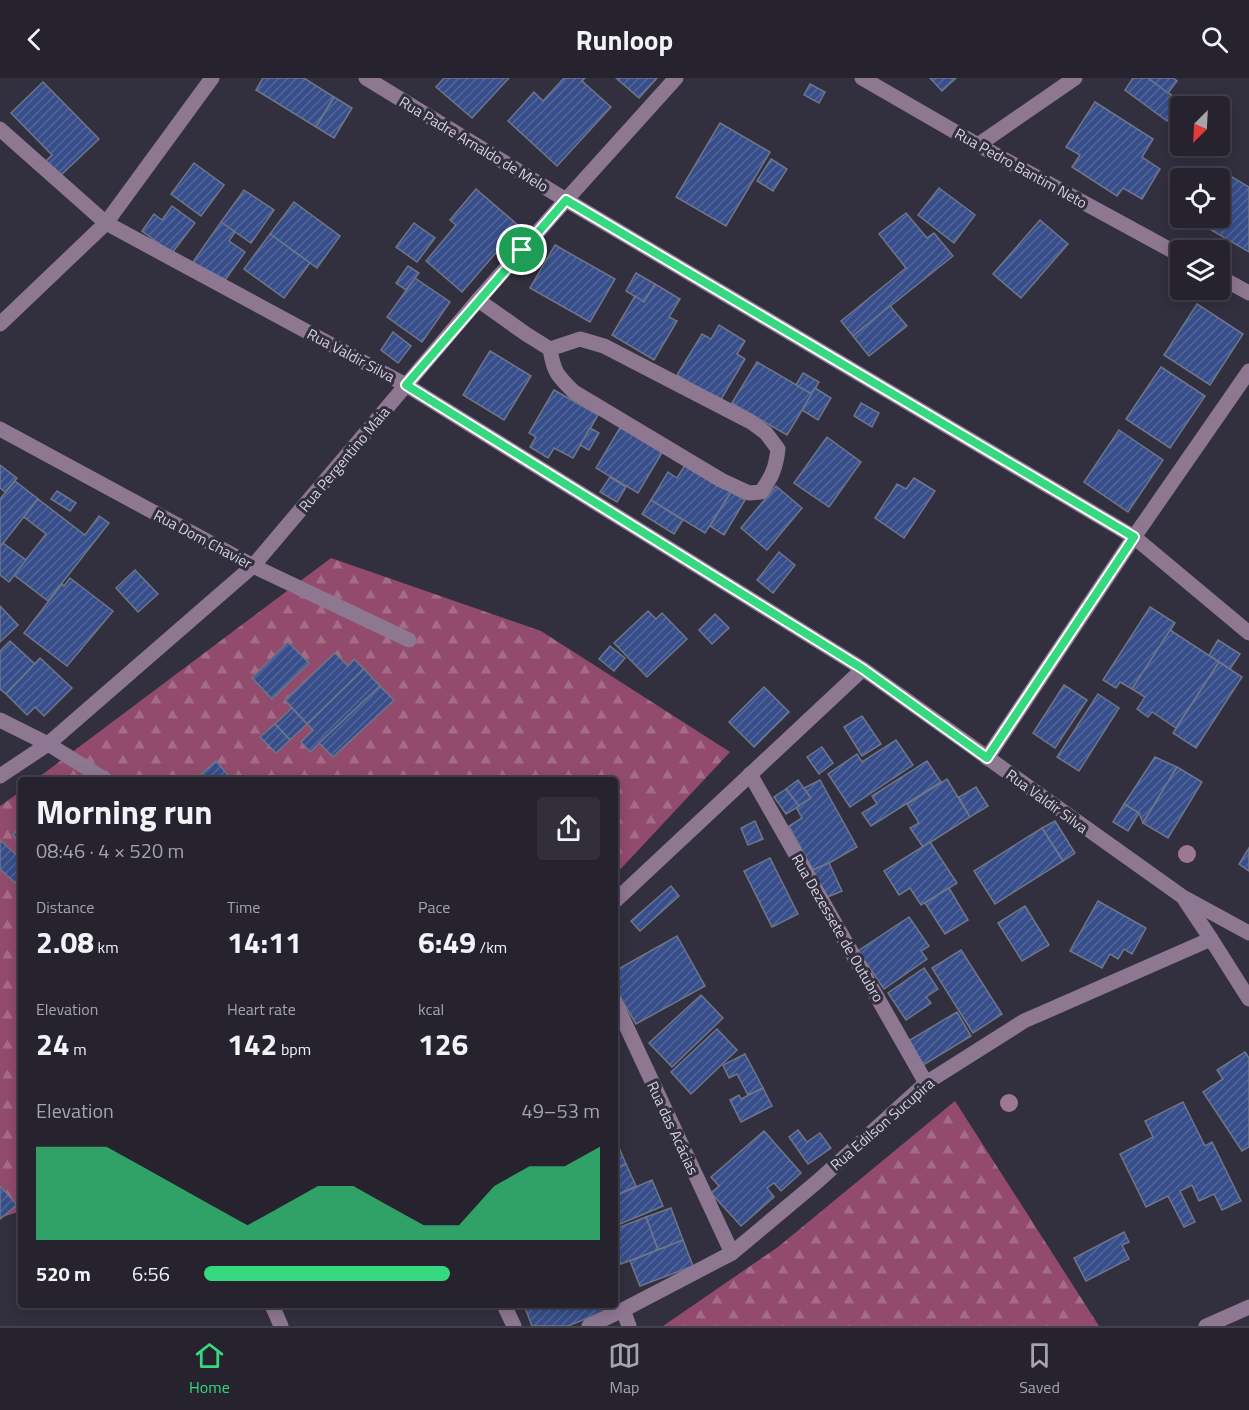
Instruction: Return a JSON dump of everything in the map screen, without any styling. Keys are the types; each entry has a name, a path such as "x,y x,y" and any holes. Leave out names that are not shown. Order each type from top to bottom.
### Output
{"street":[{"path":"0,324 106,223 212,78"},
{"name":"Rua Padre Arnaldo de Melo","path":"366,78 566,200 1134,537 1249,633"},
{"name":"Rua Pergentino Maia","path":"0,776 48,744 253,566 478,300 676,78"},
{"name":"Rua Pedro Bantim Neto","path":"862,78 978,145 1170,250"},
{"path":"978,145 1075,78"},
{"name":"Rua Valdir Silva","path":"0,129 106,223 406,385 863,669 1183,897 1249,933"},
{"path":"1230,283 1249,293"},
{"path":"478,300 550,349 557,374 574,392 721,480 749,493 761,492 770,479 777,462 778,449 766,433 751,422 604,346 580,339 550,349"},
{"path":"987,758 1134,537 1249,371"},
{"name":"Rua Dom Chavier","path":"0,429 253,566 409,640"},
{"path":"618,898 863,669"},
{"path":"0,720 48,744 101,777"},
{"name":"Rua Dezessete de Outubro","path":"750,774 926,1083"},
{"path":"1183,897 1249,999"},
{"name":"Rua Edilson Sucupira","path":"589,1326 732,1253 818,1181 926,1083 1024,1021 1211,939"},
{"name":"Rua das Acácias","path":"618,1008 732,1253"},
{"path":"1206,1326 1249,1307"},
{"path":"273,1308 281,1326"},
{"path":"505,1308 514,1326"},
{"path":"623,1310 629,1326"}],"green space":[{"path":"331,558 541,631 730,752 618,872 618,777 39,777"},
{"path":"18,793 18,1212 0,1218 0,806"},
{"path":"955,1101 1099,1326 663,1326 778,1247"}],"building":[{"path":"263,78 304,78 334,97 316,127 256,90"},
{"path":"444,78 509,78 472,118 436,87"},
{"path":"564,78 585,78 582,81 611,107 557,166 508,121 534,92 543,101"},
{"path":"616,78 657,78 639,98"},
{"path":"930,78 956,78 942,91"},
{"path":"1133,78 1148,78 1173,96 1170,96 1170,117 1167,121 1125,90"},
{"path":"1148,78 1173,78 1177,81 1168,93"},
{"path":"43,82 99,139 60,176 46,161 52,155 11,113"},
{"path":"810,84 825,92 819,103 804,95"},
{"path":"334,97 352,108 334,138 316,127"},
{"path":"1095,102 1153,139 1142,157 1160,169 1142,199 1123,188 1117,196 1072,167 1080,155 1066,147"},
{"path":"720,123 770,152 726,226 676,197"},
{"path":"771,159 787,169 773,191 757,181"},
{"path":"194,163 224,185 201,216 171,194"},
{"path":"1230,176 1249,187 1249,252 1208,228 1230,228"},
{"path":"939,188 975,215 954,243 918,215"},
{"path":"476,189 519,226 462,292 426,261 456,225 450,220"},
{"path":"244,190 274,210 251,243 221,222"},
{"path":"294,202 340,236 317,268 270,234"},
{"path":"172,206 195,223 172,253 142,231 154,214 162,220"},
{"path":"906,213 927,238 934,233 953,256 853,336 841,321 906,268 879,234"},
{"path":"1040,220 1068,244 1021,298 993,274"},
{"path":"221,222 235,232 229,241 245,252 223,283 193,262"},
{"path":"414,223 435,238 417,262 396,247"},
{"path":"270,234 310,263 284,298 244,269"},
{"path":"555,245 615,279 590,322 530,288"},
{"path":"408,266 419,273 406,290 396,283"},
{"path":"636,273 655,284 644,302 626,291"},
{"path":"415,278 450,302 422,342 387,317"},
{"path":"655,284 680,299 669,317 677,321 654,360 612,335 635,296 644,302"},
{"path":"1197,304 1243,334 1210,385 1164,355"},
{"path":"890,306 907,326 869,356 853,336"},
{"path":"719,325 745,341 737,354 745,359 720,401 677,375 702,334 711,339"},
{"path":"393,332 411,346 398,363 381,350"},
{"path":"490,351 531,376 504,420 463,395"},
{"path":"757,362 812,394 787,435 732,403"},
{"path":"1161,367 1205,396 1170,448 1126,419"},
{"path":"803,373 819,382 812,394 796,385"},
{"path":"815,388 831,398 818,420 802,410"},
{"path":"554,390 598,415 573,458 554,448 548,458 530,447 536,437 529,433"},
{"path":"861,403 879,413 872,427 854,416"},
{"path":"621,426 663,451 638,493 596,468"},
{"path":"590,428 599,433 589,450 580,445"},
{"path":"1119,430 1163,460 1128,512 1084,482"},
{"path":"827,437 861,462 829,507 794,483"},
{"path":"0,465 17,478 5,492 0,488"},
{"path":"685,465 731,492 705,533 651,500 668,472 677,478"},
{"path":"610,477 626,487 617,502 600,492"},
{"path":"914,478 935,491 904,538 875,518 897,484 906,489"},
{"path":"15,481 38,499 0,547 0,499"},
{"path":"776,486 802,508 767,550 741,528"},
{"path":"57,491 76,503 70,511 51,499"},
{"path":"731,492 745,500 724,535 710,526"},
{"path":"38,499 85,535 99,516 109,523 48,601 14,575 46,534 24,517"},
{"path":"651,500 683,520 674,534 642,514"},
{"path":"3,543 26,560 9,582 0,575 0,547"},
{"path":"779,552 795,565 773,593 757,580"},
{"path":"135,570 158,594 138,612 116,588"},
{"path":"70,578 113,611 67,666 24,633 62,584 64,586"},
{"path":"0,606 18,625 0,642"},
{"path":"1150,607 1175,623 1132,689 1120,682 1116,688 1103,680"},
{"path":"648,611 656,619 662,613 687,639 647,677 614,643"},
{"path":"715,614 729,628 712,644 699,630"},
{"path":"1170,630 1219,662 1176,728 1152,712 1148,717 1137,709 1145,697 1132,689"},
{"path":"1218,640 1240,654 1230,669 1209,655"},
{"path":"10,641 35,664 6,694 0,689 0,651"},
{"path":"288,642 309,663 272,699 252,678"},
{"path":"610,646 625,658 614,671 599,659"},
{"path":"335,653 348,666 354,659 364,669 307,724 285,700"},
{"path":"40,658 72,688 44,716 35,707 27,715 6,694"},
{"path":"1219,662 1242,677 1196,748 1173,733"},
{"path":"364,669 380,686 310,752 301,742 313,730 307,724"},
{"path":"1064,685 1087,700 1055,748 1033,733"},
{"path":"380,686 394,700 333,757 319,743"},
{"path":"764,687 789,712 754,747 729,722"},
{"path":"1098,694 1119,708 1079,771 1057,757"},
{"path":"292,708 307,724 290,740 275,724"},
{"path":"862,716 881,744 862,756 844,727"},
{"path":"275,724 290,740 276,753 260,737"},
{"path":"896,740 913,765 850,807 828,774 857,754 862,762"},
{"path":"822,747 833,763 819,774 807,757"},
{"path":"1155,757 1177,767 1143,823 1139,813 1124,804"},
{"path":"216,761 229,777 198,777"},
{"path":"927,761 941,782 871,826 862,813 877,804 872,796"},
{"path":"1177,767 1202,782 1168,838 1143,823"},
{"path":"947,779 970,817 923,847 910,828 919,823 907,804"},
{"path":"798,780 811,798 799,806 786,789"},
{"path":"820,780 857,847 813,870 789,826 802,818 796,807 811,798 804,788"},
{"path":"976,787 988,806 970,817 959,797"},
{"path":"786,789 799,806 786,814 774,797"},
{"path":"1124,804 1139,813 1128,831 1113,822"},
{"path":"755,821 763,839 748,845 741,828"},
{"path":"1055,821 1075,853 1063,861 1042,828"},
{"path":"1042,828 1063,861 995,904 974,871"},
{"path":"18,829 18,840 13,835"},
{"path":"0,840 18,856 18,885 0,869"},
{"path":"930,842 957,883 921,905 910,888 899,895 884,871"},
{"path":"1249,848 1249,871 1239,864"},
{"path":"770,858 798,914 772,927 744,871"},
{"path":"829,863 842,891 825,898 813,870"},
{"path":"671,886 679,896 640,931 631,921"},
{"path":"949,888 968,920 945,934 925,903"},
{"path":"1098,901 1146,928 1132,954 1124,949 1118,959 1110,954 1102,968 1070,951"},
{"path":"1025,906 1049,945 1022,961 998,923"},
{"path":"909,917 929,946 921,951 927,959 884,989 858,951"},
{"path":"677,936 705,986 636,1024 618,993 618,969"},
{"path":"961,950 1002,1014 973,1033 932,968"},
{"path":"924,968 938,989 926,997 931,1003 906,1020 888,993"},
{"path":"701,995 723,1018 672,1067 649,1043"},
{"path":"957,1012 971,1036 920,1067 905,1043"},
{"path":"717,1029 737,1050 691,1094 671,1072"},
{"path":"1245,1052 1249,1058 1249,1147 1242,1151 1203,1092 1223,1079 1217,1070"},
{"path":"745,1054 763,1088 748,1095 737,1074 729,1078 723,1065"},
{"path":"763,1088 772,1106 741,1122 730,1100 739,1095 741,1099"},
{"path":"1183,1102 1205,1146 1212,1142 1241,1201 1222,1210 1214,1194 1199,1201 1192,1185 1180,1191 1195,1222 1184,1227 1168,1196 1146,1207 1120,1154 1153,1137 1145,1121"},
{"path":"798,1130 807,1142 820,1133 831,1148 808,1164 789,1137"},
{"path":"764,1131 801,1173 781,1191 774,1183 767,1188 774,1197 741,1226 711,1193 719,1186 711,1177"},
{"path":"618,1145 626,1164 618,1168"},
{"path":"626,1164 636,1186 618,1195 618,1168"},
{"path":"652,1180 663,1206 618,1225 618,1195"},
{"path":"0,1186 17,1205 0,1219"},
{"path":"671,1208 683,1240 658,1250 646,1217"},
{"path":"646,1217 658,1250 621,1264 618,1256 618,1228"},
{"path":"1124,1232 1129,1242 1122,1245 1129,1259 1086,1281 1074,1258"},
{"path":"683,1240 693,1266 640,1286 630,1261"},
{"path":"525,1308 613,1308 568,1326 532,1326"}],"route":[{"path":"566,200 1134,537 987,758 863,669 406,385 522,250 566,200"}]}
